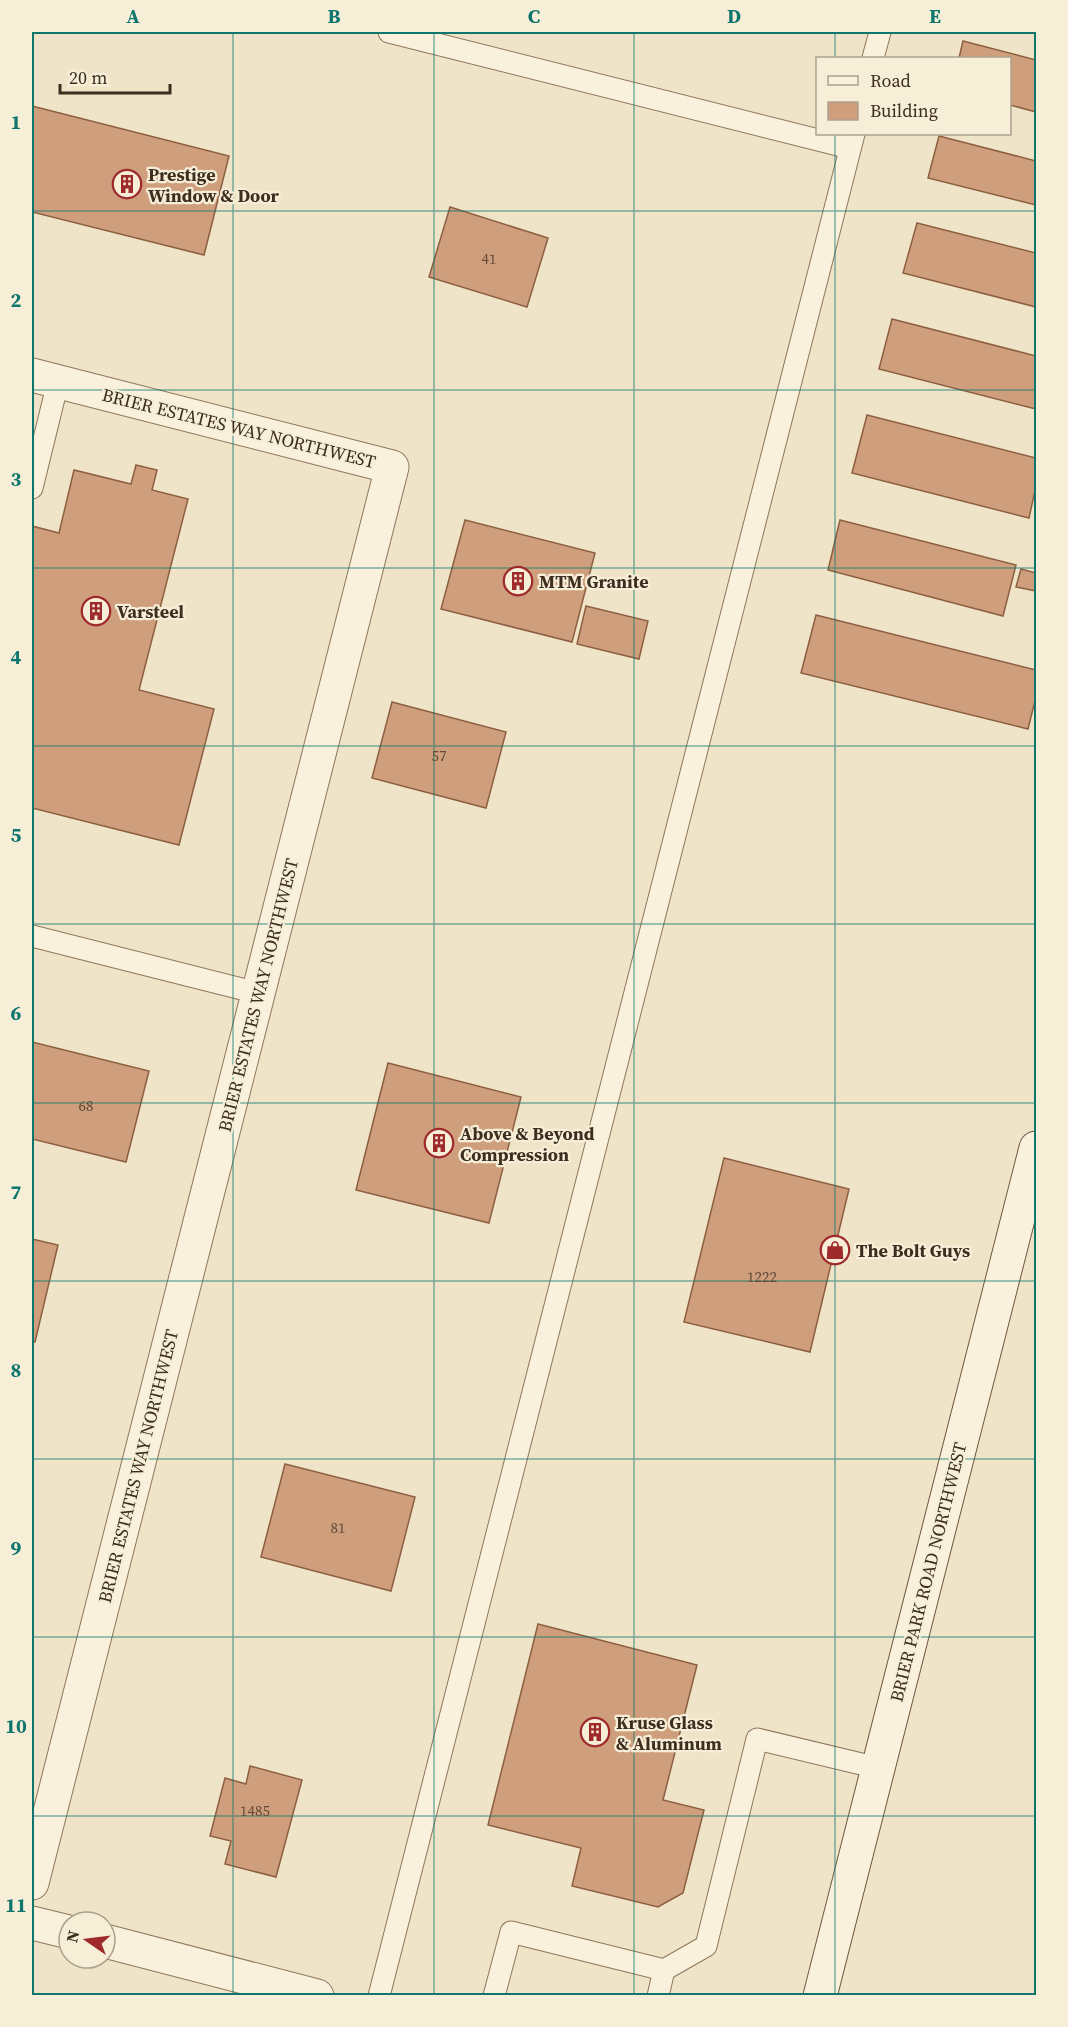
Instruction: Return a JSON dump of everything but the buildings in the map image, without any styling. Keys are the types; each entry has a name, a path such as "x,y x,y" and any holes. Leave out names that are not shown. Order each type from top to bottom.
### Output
{"street":[{"name":"BRIER ESTATES WAY NORTHWEST","path":"32,1883 392,467 45,379"},
{"name":"BRIER PARK ROAD NORTHWEST","path":"820,1995 1036,1148"},
{"path":"32,1923 57,1929"},
{"path":"117,1944 317,1995"}],"lane":[{"path":"389,32 816,133"},
{"path":"873,57 880,32"},
{"path":"379,1995 852,141 827,135"},
{"path":"32,488 45,379"},
{"path":"32,936 258,993"},
{"path":"494,1995 511,1932 664,1970 706,1946 757,1739 878,1768"},
{"path":"658,1995 664,1970"}],"place":[{"name":"Prestige Window & Door","path":"127,184"},
{"name":"MTM Granite","path":"518,581"},
{"name":"Varsteel","path":"96,611"},
{"name":"Above & Beyond Compression","path":"439,1143"},
{"name":"The Bolt Guys","path":"835,1250"},
{"name":"Kruse Glass & Aluminum","path":"595,1732"}]}
